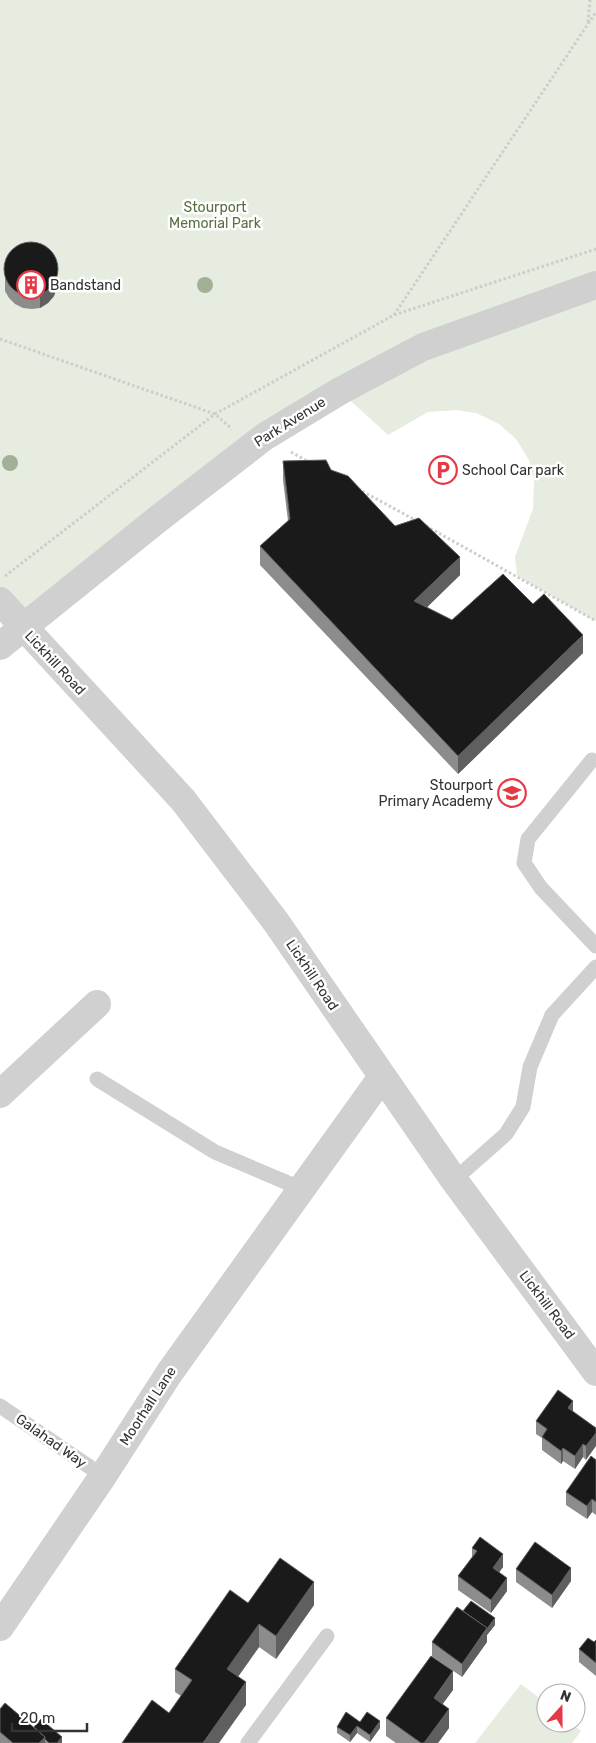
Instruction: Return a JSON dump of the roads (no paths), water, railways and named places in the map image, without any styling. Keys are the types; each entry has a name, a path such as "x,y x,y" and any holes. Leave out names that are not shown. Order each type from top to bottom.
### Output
{"street":[{"name":"Park Avenue","path":"0,646 257,442 340,391 423,347 596,285"},
{"name":"Lickhill Road","path":"0,601 183,800 276,922 454,1180 596,1372"},
{"path":"0,1094 97,1004"},
{"name":"Moorhall Lane","path":"0,1627 103,1476 170,1372 382,1077"}],"lane":[{"path":"592,760 528,839 524,863 541,888 596,946"},
{"path":"454,1180 506,1134 523,1107 530,1067 552,1015 596,967"},
{"path":"97,1080 215,1152 302,1189"},
{"name":"Galahad Way","path":"0,1406 103,1476"},
{"path":"248,1743 327,1636"}],"place":[{"name":"Bandstand","path":"31,285"},
{"name":"School Car park","path":"443,470"},
{"name":"Stourport Primary Academy","path":"512,793"}],"park label":[{"name":"Stourport Memorial Park","path":"215,216"}]}
